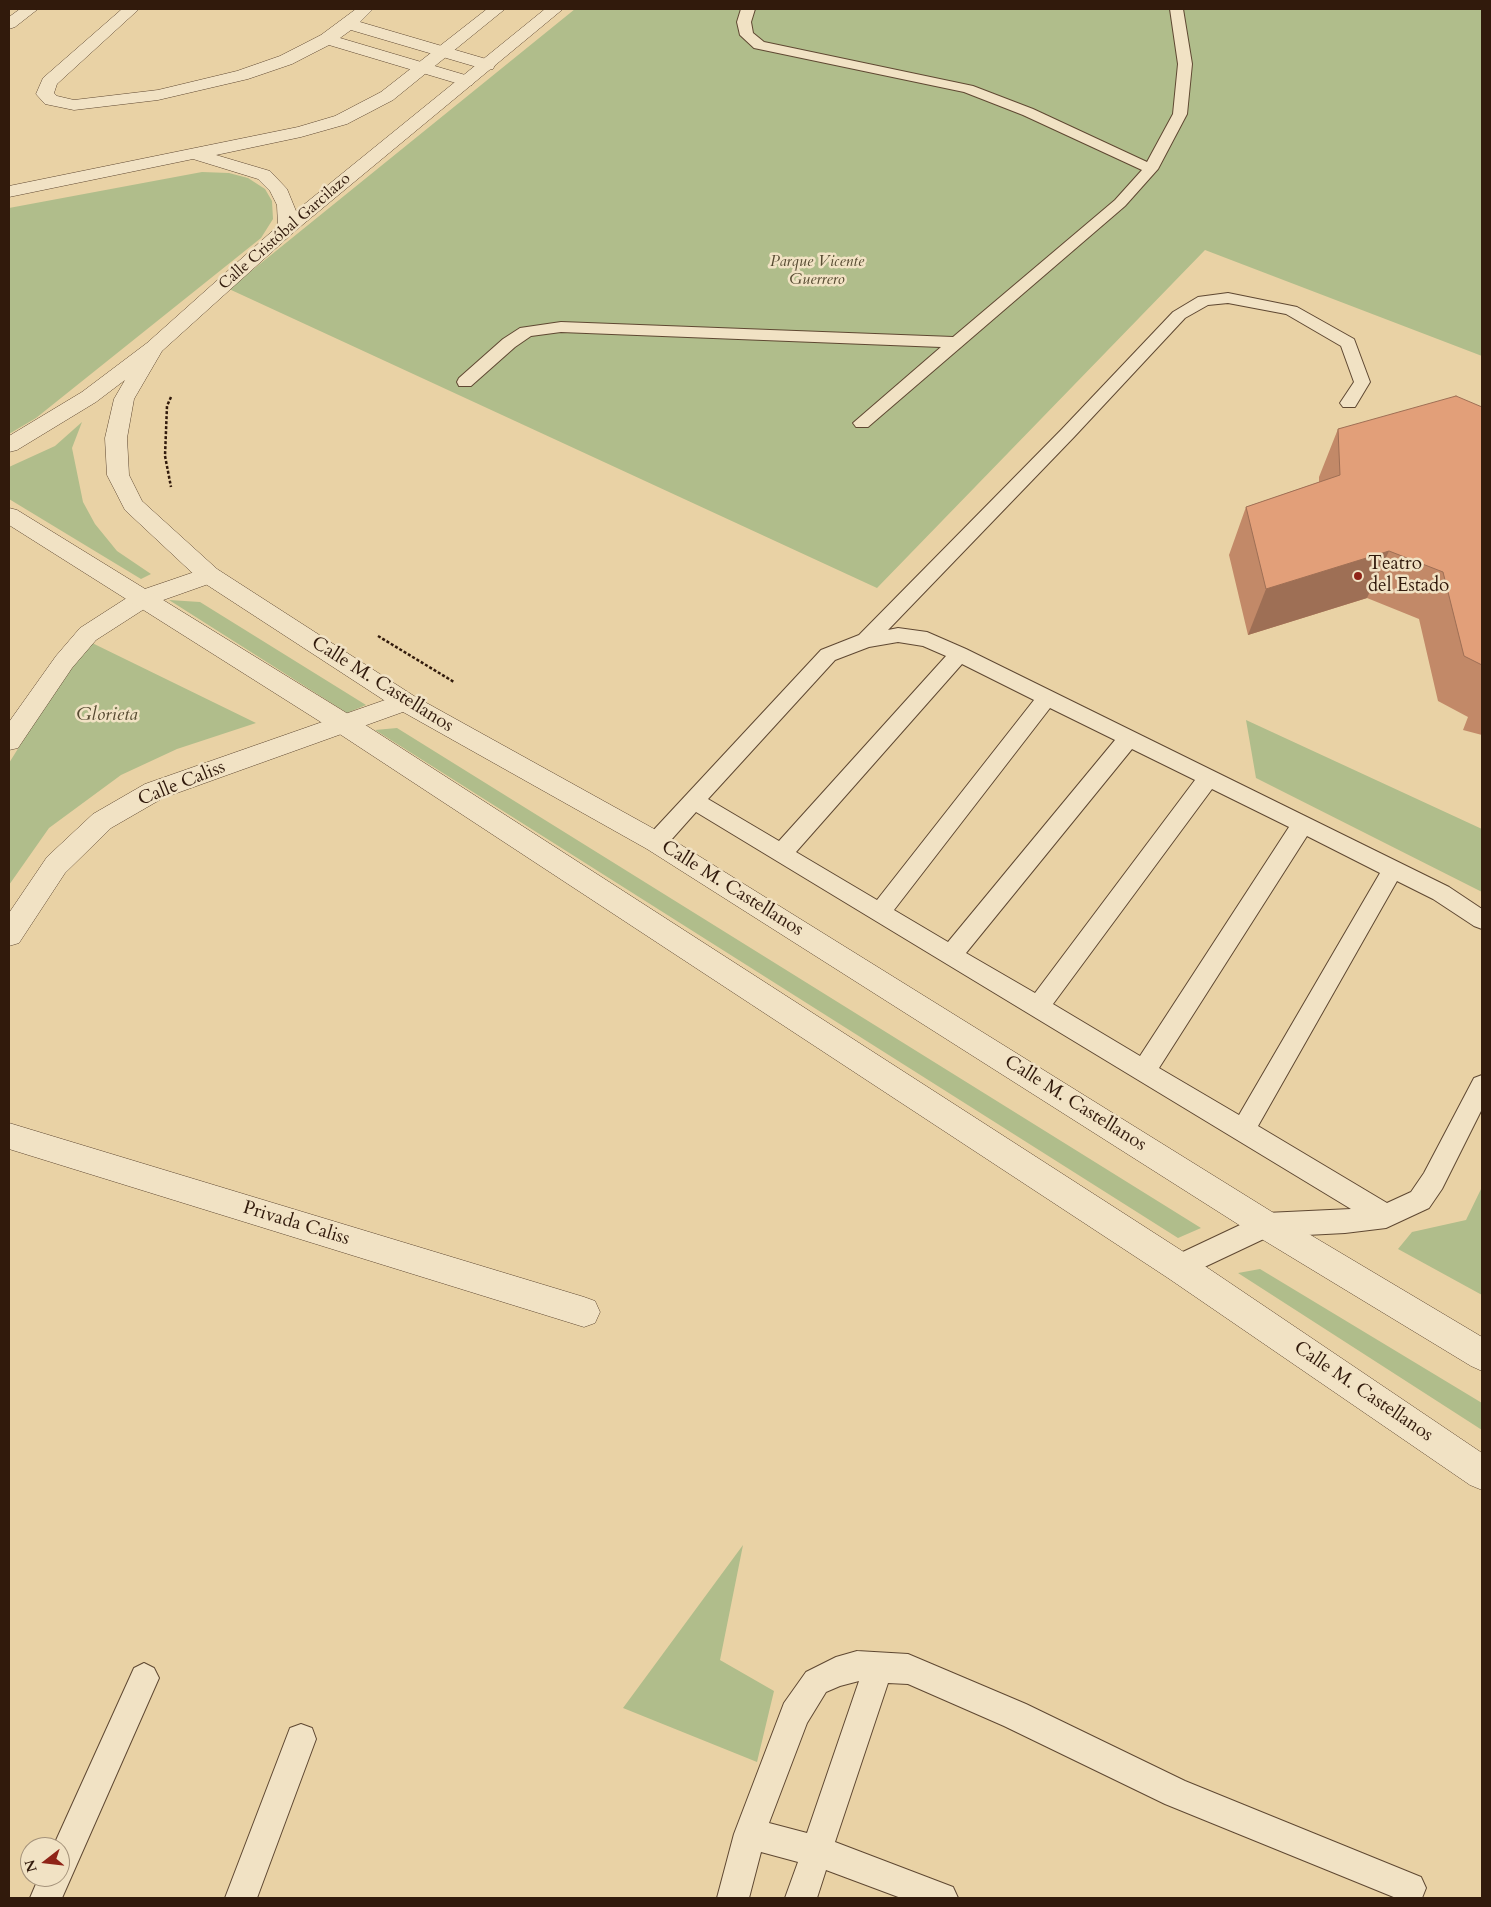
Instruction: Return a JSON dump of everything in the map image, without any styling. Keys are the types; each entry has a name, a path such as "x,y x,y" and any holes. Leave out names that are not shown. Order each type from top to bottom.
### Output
{"street":[{"path":"9,24 30,9"},
{"path":"131,9 49,82 45,94 51,100 74,104 158,95 201,86 286,60 326,39 349,24 366,9"},
{"path":"9,191 301,132 341,120 387,96 497,9"},
{"name":"Calle Cristóbal Garcilazo","path":"9,444 89,397 154,347 288,227 555,9"},
{"path":"349,24 487,65"},
{"path":"326,39 466,81"},
{"path":"194,154 247,168 264,175 278,189 286,205 288,227"},
{"name":"Calle M. Castellanos","path":"154,347 124,400 116,438 118,475 132,505 209,575 405,702 656,842 1266,1225 1482,1356"},
{"name":"Calle M. Castellanos","path":"9,515 344,724 1179,1267 1482,1473"},
{"path":"9,741 64,662 88,634 144,598 209,575"},
{"name":"Calle Caliss","path":"9,936 56,865 102,821 154,791 405,702"},
{"name":"Privada Caliss","path":"9,1136 584,1312"}],"lane":[{"path":"748,9 744,22 747,35 759,46 968,89 1028,112 1152,169"},
{"path":"862,423 1120,203 1152,169 1180,114 1185,64 1177,9"},
{"path":"866,640 1068,434 1179,315 1204,300 1228,298 1291,310 1348,343 1362,382 1349,403"},
{"path":"465,382 510,343 526,332 561,327 956,342"},
{"path":"656,842 828,655 866,640 898,635 927,639 959,654 1441,893 1482,920"},
{"path":"782,854 959,654"},
{"path":"880,912 1047,697"},
{"path":"952,955 1129,738"},
{"path":"1038,1007 1209,777"},
{"path":"694,801 1386,1216"},
{"path":"1144,1071 1303,824"},
{"path":"1243,1130 1393,869"},
{"path":"1179,1267 1266,1225 1333,1222 1386,1216 1420,1200 1433,1181 1482,1085"},
{"path":"733,1898 750,1834 795,1714 816,1682 836,1672 858,1666 879,1666 908,1670 1016,1715 1176,1793 1410,1888"},
{"path":"801,1898 879,1666"},
{"path":"70,1844 144,1678"},
{"path":"241,1898 301,1739"},
{"path":"750,1834 817,1851 942,1898"}],"path":[{"path":"173,496 165,456 167,406 174,390"},
{"path":"376,634 460,686"}],"green space":[{"name":"Parque Vicente Guerrero","path":"575,9 1482,9 1482,356 1205,250 877,588 229,289"},
{"path":"202,172 229,173 248,178 265,189 272,201 273,219 261,238 36,418 9,434 9,208"},
{"path":"82,422 72,448 83,502 95,524 117,551 151,574 141,579 9,499 9,467 55,446"},
{"path":"169,600 200,602 366,705 347,713"},
{"name":"Glorieta","path":"86,640 256,723 177,749 121,775 49,828 9,885 9,763"},
{"path":"1246,720 1482,829 1482,892 1256,778"},
{"path":"397,728 1201,1228 1178,1238 375,730"},
{"path":"1482,1187 1482,1295 1398,1249 1412,1232 1466,1220"},
{"path":"1260,1269 1482,1403 1482,1430 1238,1273"},
{"path":"743,1545 720,1660 774,1691 757,1762 623,1708"}],"building":[{"name":"Teatro del Estado","path":"1456,396 1482,407 1482,665 1464,656 1443,572 1389,551 1266,589 1246,507 1340,475 1338,429"}],"place":[{"name":"Teatro del Estado","path":"1358,576"}]}
